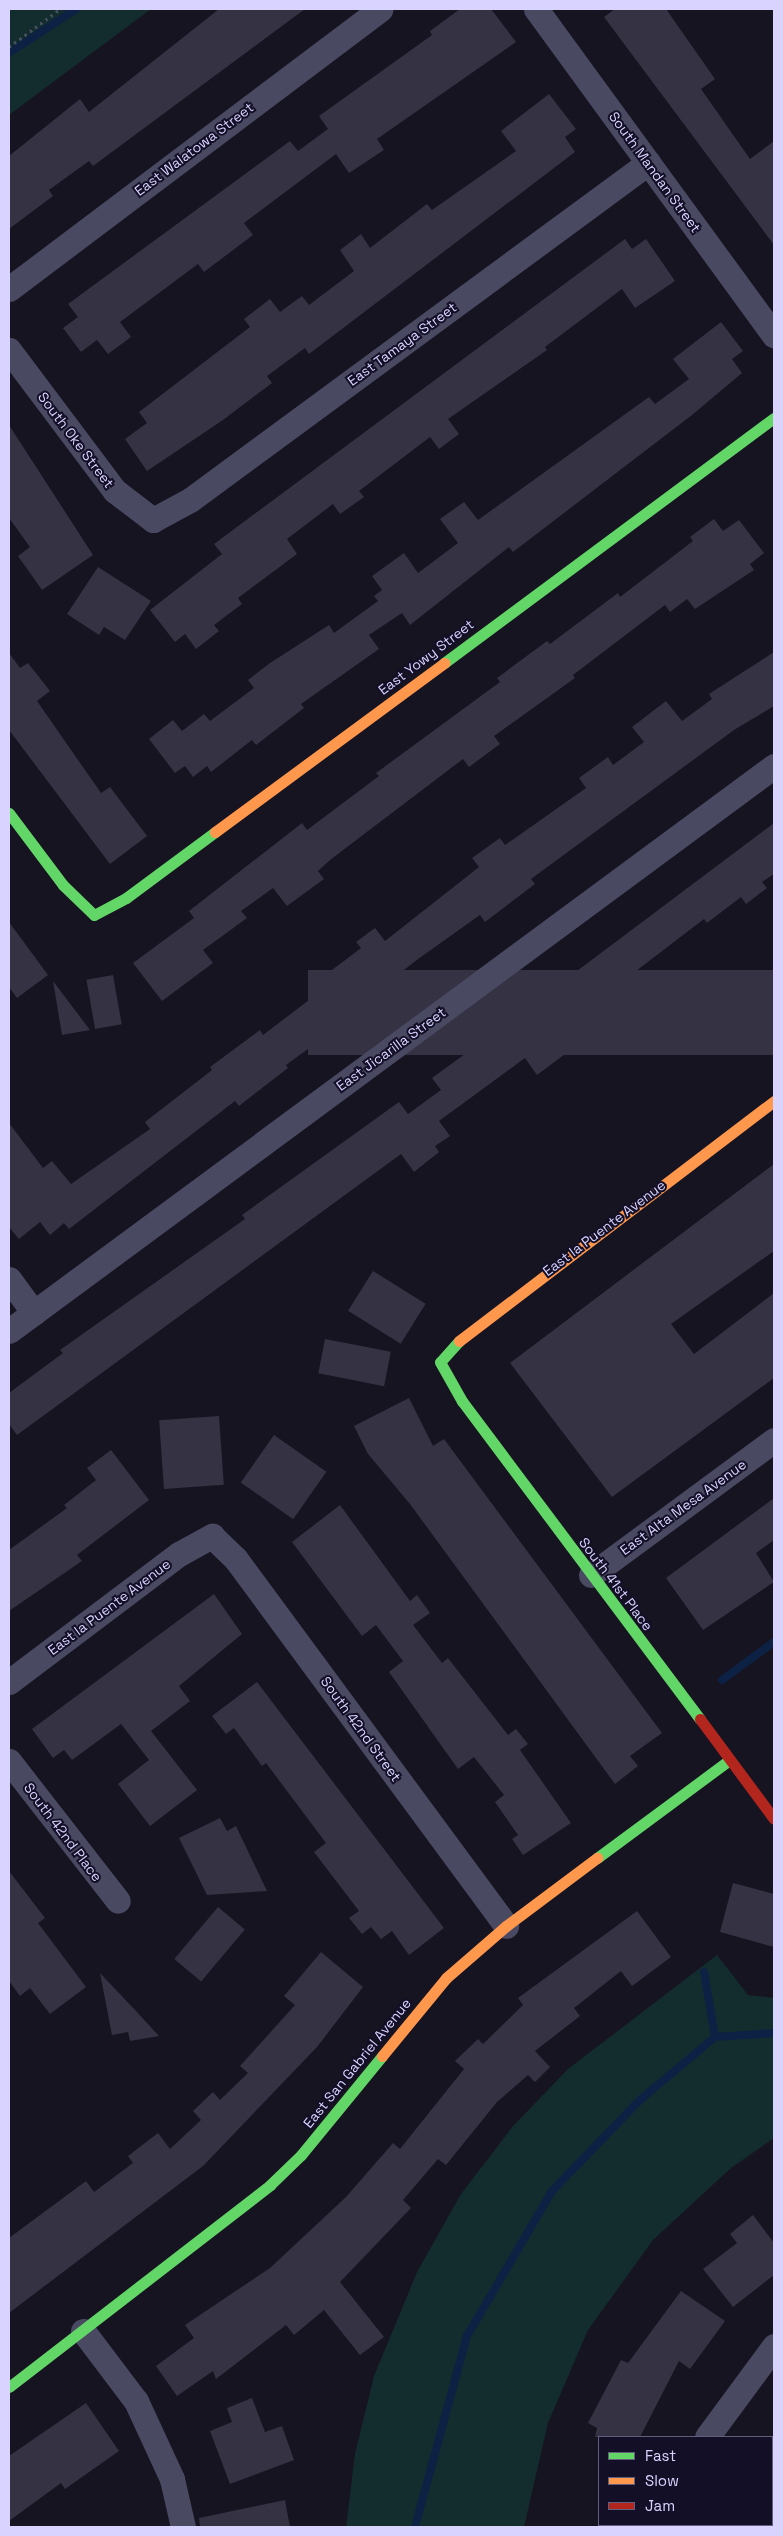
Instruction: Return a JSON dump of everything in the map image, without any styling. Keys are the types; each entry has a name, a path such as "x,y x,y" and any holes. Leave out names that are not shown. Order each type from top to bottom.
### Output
{"street":[{"name":"East Walatowa Street","path":"9,289 380,9"},
{"name":"South Mandan Street","path":"536,9 774,335"},
{"name":"East Tamaya Street","path":"153,520 190,500 648,163"},
{"name":"South Oke Street","path":"9,350 115,491 153,520"},
{"name":"East Yowy Street","path":"9,813 63,885 94,916 126,898 774,418"},
{"name":"East Jicarilla Street","path":"9,1331 774,766"},
{"name":"East la Puente Avenue","path":"440,1362 470,1328 774,1101"},
{"path":"9,1279 34,1313"},
{"name":"South 41st Place","path":"440,1362 462,1401 728,1761 774,1819"},
{"name":"East Alta Mesa Avenue","path":"591,1575 774,1440"},
{"name":"East la Puente Avenue","path":"9,1682 179,1554 212,1536"},
{"name":"South 42nd Street","path":"212,1536 235,1558 506,1926"},
{"name":"South 42nd Place","path":"9,1760 118,1901"},
{"name":"East San Gabriel Avenue","path":"9,2387 270,2185 301,2154 446,1978 506,1926 728,1761"},
{"path":"83,2331 136,2401 172,2479 184,2527"},
{"path":"708,2436 774,2346"}],"path":[{"path":"9,47 60,9"}],"green space":[{"path":"9,9 151,9 9,115"},
{"path":"717,1955 748,1995 774,1998 774,2138 731,2168 653,2240 588,2330 548,2423 524,2527 346,2527 355,2454 374,2376 417,2272 461,2194 513,2126 568,2069"}],"building":[{"path":"219,9 305,9 93,166 89,161 49,190 53,196 9,229 9,156 80,99 89,112"},
{"path":"460,9 491,9 516,42 377,139 384,150 349,173 336,154 244,223 253,235 204,272 198,264 120,322 131,337 108,354 97,340 81,352 63,328 78,317 68,304 290,141 298,151 328,129 319,116 432,35 430,31"},
{"path":"615,9 666,9 715,79 701,89 750,159 774,141 774,245 604,17"},
{"path":"549,94 576,129 565,137 575,152 309,354 305,348 267,376 272,383 223,420 147,471 125,439 147,423 139,412 250,327 244,319 270,299 280,312 302,296 309,305 354,271 340,250 361,234 370,248 427,204 432,210 516,151 501,131"},
{"path":"625,239 632,249 646,239 675,281 635,308 622,289 545,347 547,350 448,419 459,434 439,449 430,437 359,491 364,497 340,514 333,504 287,539 297,554 238,598 242,604 214,625 219,631 196,649 185,634 175,642 150,610 222,554 214,544"},
{"path":"721,322 743,351 732,359 742,373 692,415 513,552 509,547 410,625 402,613 369,635 379,649 301,704 304,708 256,745 252,740 211,772 207,766 193,777 185,766 175,773 149,739 173,720 182,731 204,714 210,721 254,688 248,680 270,663 329,625 334,633 378,601 374,596 382,590 372,576 404,553 418,573 458,543 440,519 464,502 478,520 649,397 655,404 689,379 673,359"},
{"path":"9,425 93,555 42,590 18,556 30,547 9,518"},
{"path":"714,519 723,531 739,520 764,553 750,564 754,570 695,609 687,599 670,612 665,605 573,675 575,678 494,736 500,744 469,767 463,759 330,860 318,871 324,879 287,906 273,888 241,911 247,918 203,950 213,963 162,1001 133,963 194,918 189,911 302,823 307,830 379,776 376,773 500,682 497,678 547,641 550,644 618,593 620,597 693,541 690,537"},
{"path":"98,567 151,601 125,640 104,627 99,635 67,614"},
{"path":"774,652 774,706 734,730 531,879 535,884 485,922 480,915 418,959 382,987 386,992 286,1065 288,1068 239,1106 235,1101 69,1229 64,1223 50,1235 40,1222 19,1239 9,1227 9,1123 43,1168 52,1161 71,1184 150,1129 145,1122 212,1070 210,1067 260,1030 263,1035 338,978 332,970 361,948 356,942 375,928 385,941 479,867 472,858 500,838 505,845 586,788 579,778 608,757 613,765 644,742 632,727 666,701 682,721 712,699 709,694"},
{"path":"9,653 20,668 28,663 50,691 37,701 101,793 110,787 147,836 110,864 9,730"},
{"path":"774,823 774,874 762,882 767,888 746,904 741,897 707,923 704,919 636,971 638,974 576,1021 588,1037 537,1075 525,1058 439,1121 450,1136 435,1146 439,1152 414,1172 401,1154 17,1435 9,1424 9,1393 63,1353 60,1350 245,1219 242,1215 399,1102 408,1114 441,1090 432,1078 502,1027 520,1012 518,1009 541,992 553,989"},
{"path":"9,922 48,975 17,998 9,987"},
{"path":"308,970 774,970 774,1055 308,1055"},
{"path":"113,975 122,1024 95,1029 86,980"},
{"path":"53,981 90,1030 62,1035"},
{"path":"774,1164 774,1251 671,1324 694,1354 774,1293 774,1378 612,1497 510,1363"},
{"path":"373,1271 426,1304 401,1344 348,1311"},
{"path":"325,1339 391,1352 384,1386 318,1373"},
{"path":"409,1398 433,1446 444,1439 662,1733 630,1756 638,1766 615,1784 410,1504 368,1454 354,1426"},
{"path":"219,1416 224,1485 164,1489 159,1420"},
{"path":"274,1435 326,1472 293,1519 241,1483"},
{"path":"111,1450 149,1500 77,1555 82,1561 9,1611 9,1550 67,1508 64,1505 96,1480 87,1468"},
{"path":"774,1498 774,1540 756,1553 774,1582 703,1630 666,1578"},
{"path":"340,1505 410,1601 417,1595 430,1613 413,1625 442,1663 448,1658 508,1735 516,1729 528,1744 520,1750 571,1823 523,1855 512,1839 518,1835 495,1802 504,1795 474,1757 458,1769 389,1672 403,1661 376,1625 362,1636 292,1542"},
{"path":"214,1594 242,1634 179,1686 190,1701 151,1731 197,1790 150,1826 118,1784 149,1760 121,1724 72,1760 64,1750 53,1758 32,1729"},
{"path":"257,1682 444,1928 409,1955 392,1931 381,1939 371,1927 362,1934 349,1918 359,1911 314,1852 326,1843 266,1763 262,1766 234,1728 226,1734 212,1716"},
{"path":"220,1818 227,1831 236,1826 267,1891 207,1895 179,1838"},
{"path":"9,1871 45,1918 38,1923 86,1987 50,2014 30,1988 20,1996 9,1981"},
{"path":"733,1883 774,1894 774,1947 720,1932"},
{"path":"218,1907 245,1929 201,1982 174,1959"},
{"path":"637,1911 671,1957 632,1986 621,1971 574,2008 580,2016 535,2051 550,2067 535,2082 528,2075 497,2102 446,2165 438,2159 403,2200 411,2208 340,2282 384,2337 360,2355 324,2310 294,2335 286,2325 216,2379 213,2371 177,2396 156,2366 194,2338 185,2325 270,2268 346,2197 393,2143 400,2149 464,2069 455,2061 478,2039 483,2044 523,2005 518,1998"},
{"path":"321,1952 363,1987 317,2047 203,2166 9,2313 9,2238 86,2181 94,2192 133,2163 128,2156 158,2133 170,2149 201,2120 193,2111 213,2092 220,2100 248,2073 240,2066 295,2005 284,1996"},
{"path":"100,1973 159,2036 130,2041 128,2032 112,2035"},
{"path":"753,2215 774,2243 774,2275 733,2307 703,2269 737,2243 730,2234"},
{"path":"681,2291 725,2321 690,2369 679,2361 641,2436 595,2437 597,2428 588,2423 621,2360 628,2363"},
{"path":"252,2398 265,2432 282,2426 294,2460 230,2484 210,2431 232,2422 227,2408"},
{"path":"86,2403 119,2451 65,2489 61,2483 9,2521 9,2456"},
{"path":"285,2500 290,2527 200,2527 199,2518"}],"waterway":[{"path":"9,53 76,9"},
{"path":"722,1680 774,1642"},
{"path":"704,1972 715,2037"},
{"path":"415,2527 467,2336 552,2191 640,2100 715,2037 774,2033"}],"traffic: fast":[{"path":"444,663 774,418"},
{"path":"9,813 63,885 94,915 126,898 215,832"},
{"path":"459,1341 440,1362 462,1401 700,1719"},
{"path":"597,1858 728,1761"},
{"path":"9,2387 270,2185 301,2155 382,2056"}],"traffic: slow":[{"path":"215,832 444,663"},
{"path":"459,1341 774,1101"},
{"path":"382,2056 446,1978 506,1926 597,1858"}],"traffic: jam":[{"path":"700,1719 774,1819"}]}
